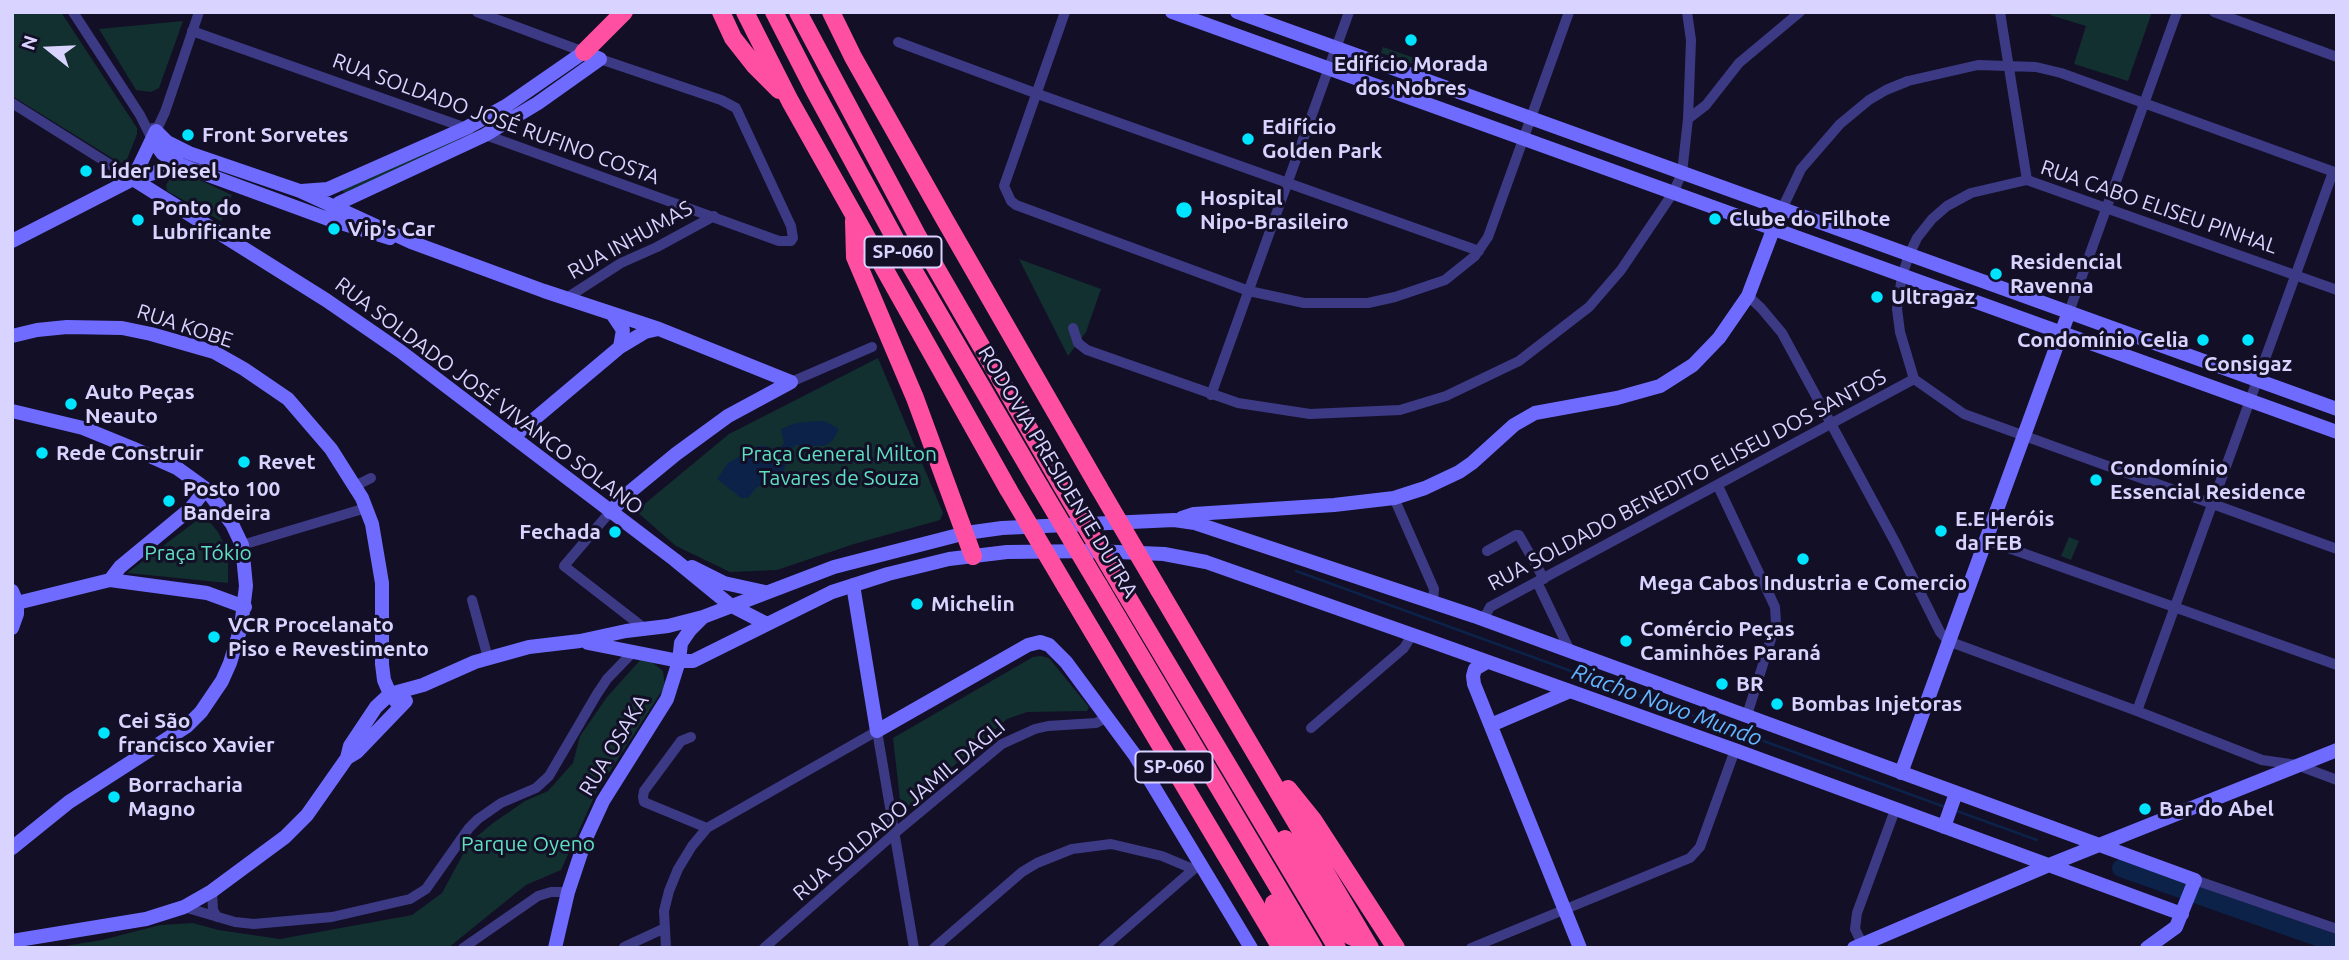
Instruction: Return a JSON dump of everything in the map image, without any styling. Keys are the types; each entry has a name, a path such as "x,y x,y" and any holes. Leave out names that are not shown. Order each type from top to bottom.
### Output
{"highway":[{"path":"592,56 624,12"},
{"path":"721,12 733,38 755,66 789,101"},
{"name":"SP-060","path":"745,12 789,101 1008,489 1281,948"},
{"name":"RODOVIA PRESIDENTE DUTRA","path":"774,12 898,244 1314,948"},
{"name":"RODOVIA PRESIDENTE DUTRA","path":"799,12 916,235 1337,948"},
{"name":"RODOVIA PRESIDENTE DUTRA","path":"831,12 860,68 1098,486 1369,946"},
{"path":"853,216 855,257 915,398 973,555"},
{"path":"1267,772 1288,789 1313,820 1396,948"},
{"path":"1247,795 1265,808 1349,935 1369,946"},
{"path":"1232,808 1235,832 1299,948"}],"main road":[{"path":"1172,12 2337,432"},
{"path":"1237,12 2337,409"},
{"path":"300,191 334,186 466,128 592,56"},
{"path":"330,210 485,135 538,103 592,56"},
{"path":"151,131 162,153 181,165 368,221 411,242 565,299 659,329 791,382"},
{"path":"133,179 151,131"},
{"path":"151,131 188,153 300,191 373,234 411,242"},
{"path":"14,239 133,179 158,174 181,165"},
{"name":"RUA SOLDADO JOSÉ VIVANCO SOLANO","path":"133,179 326,300 400,351 675,560 730,605 767,624"},
{"path":"330,210 330,192 334,186"},
{"path":"368,221 363,215 362,207 369,189"},
{"path":"1174,520 1194,514 1394,498 1425,488 1459,472 1514,425 1535,413 1618,398 1660,386 1703,356 1748,296 1782,209"},
{"path":"1900,772 2069,312"},
{"path":"613,314 623,330 620,347"},
{"name":"RUA KOBE","path":"12,336 67,327 122,328 150,334 214,352 288,399 331,449 355,486 372,524 379,555 384,604 384,680 390,694 400,706"},
{"path":"513,437 620,347 645,332 659,329"},
{"path":"610,512 667,461 728,416 791,382"},
{"path":"12,411 83,428 177,468 206,489 232,524 242,545 246,577 245,607 230,663 218,689 201,712 187,726 69,802 14,849"},
{"path":"110,580 120,567 190,509 206,489"},
{"path":"12,941 145,919 184,908 212,891 245,869 302,821 347,758 350,746 376,706 390,694 423,685 459,668 529,646 580,641 668,626 703,617 802,578 966,533 1002,528 1174,520 1195,523 1483,620 1747,715 1900,772 1954,796 2194,883 2174,930 2146,948"},
{"path":"893,551 885,567 859,575 853,585 877,731 1028,645 1040,642 1049,645 1066,662 1134,754 1197,867 1251,948"},
{"path":"580,641 679,661 693,661 828,594 937,562 1007,552 1095,551 1151,553 1199,560 1735,750 1895,810 1945,823 2049,865 2183,911"},
{"name":"RUA SOLDADO JOSÉ VIVANCO SOLANO","path":"675,560 724,583 766,592"},
{"path":"802,578 808,588 803,606"},
{"path":"12,628 18,614 15,597 110,580 207,593 245,607"},
{"name":"RUA OSAKA","path":"555,948 568,892 586,838 603,801 667,699 679,661 681,643 703,617"},
{"path":"1487,662 1475,669 1473,676 1490,726 1580,948"},
{"path":"347,758 357,752 423,685"},
{"path":"1490,726 1570,691"},
{"path":"1860,947 2049,865 2337,750"},
{"path":"1945,823 1954,796"}],"street":[{"path":"73,12 151,131 165,112 199,12"},
{"path":"477,12 592,56"},
{"path":"1065,12 1004,186 1006,195 1016,205 1249,291 1304,303 1368,303 1430,286 1445,280 1479,251 1488,237 1569,12"},
{"path":"1211,395 1349,12"},
{"path":"1073,328 1079,343 1087,350 1211,395 1238,403 1310,414 1400,410 1446,396 1519,361 1589,307 1621,270 1673,193 1682,173 1688,119 1691,40 1687,12"},
{"path":"1688,119 1706,105 1739,63 1800,12"},
{"path":"2000,12 2027,180"},
{"path":"2069,312 2177,12"},
{"path":"2214,12 2337,57"},
{"name":"RUA SOLDADO JOSÉ RUFINO COSTA","path":"192,31 779,241 788,242 793,238 793,232 736,108 721,100 592,56"},
{"path":"898,42 1036,94 1479,251"},
{"path":"1782,209 1801,169 1840,124 1869,100 1908,81 1978,65 2036,67 2060,73 2335,173 2295,275 2137,711"},
{"path":"12,103 133,179"},
{"name":"RUA CABO ELISEU PINHAL","path":"1914,379 1896,309 1902,276 1917,237 1947,206 1971,193 2027,180 2337,290"},
{"name":"RUA INHUMAS","path":"565,299 621,263 714,216"},
{"path":"1748,296 1782,333 1895,542 1940,632 1948,641 2262,760 2297,765 2337,780"},
{"path":"791,382 872,346"},
{"path":"1914,379 1964,414 2337,549"},
{"name":"RUA SOLDADO BENEDITO ELISEU DOS SANTOS","path":"1483,620 1490,607 1914,379"},
{"path":"355,486 371,478"},
{"path":"1718,486 1775,607 1776,623 1747,715"},
{"path":"1394,498 1434,589 1433,603"},
{"path":"242,545 366,508"},
{"path":"610,512 564,566 644,628"},
{"path":"1487,551 1519,535 1570,651"},
{"path":"1986,540 2337,665"},
{"path":"472,600 488,658"},
{"path":"1311,728 1404,648 1412,635"},
{"path":"184,908 235,922 254,924 332,917 410,899 432,882 478,819 501,803 536,788 549,776 607,679 634,651"},
{"name":"RUA SOLDADO JAMIL DAGLI","path":"764,948 895,833 1012,738 1048,726 1096,723 1108,717"},
{"path":"666,948 664,911 678,870 692,846 707,828 877,731 914,948"},
{"path":"691,737 681,741 644,791 644,802 707,828"},
{"path":"1471,948 1683,862 1696,853 1735,750"},
{"path":"1860,947 1855,929 1857,913 1895,810"},
{"path":"934,948 1022,872 1045,859 1072,849 1111,844 1197,867"},
{"path":"1103,948 1197,867"},
{"path":"2194,883 2337,929"},
{"path":"212,891 211,899 217,917"},
{"path":"463,948 538,896 551,892 568,892"},
{"path":"624,947 665,928"}],"green space":[{"path":"12,12 61,12 137,128 126,162 120,163 12,96"},
{"path":"2050,12 2152,12 2128,81 2074,64 2086,26 2050,15"},
{"path":"183,21 159,88 151,92 136,90 99,29"},
{"path":"1383,47 1426,62 1424,68 1381,53"},
{"path":"458,139 458,142 346,193 343,192 343,188"},
{"path":"183,176 193,177 232,195 221,221 167,191 169,180"},
{"path":"1019,259 1101,289 1086,332 1068,356"},
{"name":"Praça General Milton Tavares de Souza","path":"878,358 943,513 940,520 854,544 777,570 730,572 676,546 636,511 729,434"},
{"name":"Praça Tókio","path":"204,515 218,532 228,552 228,583 127,573"},
{"path":"2069,537 2079,541 2071,560 2061,556"},
{"path":"1033,657 1049,658 1089,707 1087,711 1027,712 1007,719 907,807 901,809 893,738"},
{"name":"Parque Oyeno","path":"642,658 663,671 665,686 596,793 561,870 526,885 448,948 52,948 102,940 160,925 193,923 218,930 280,939 412,915 442,893 469,843 525,801 548,791 573,763 580,736 607,697"}],"water":[{"path":"825,421 839,429 830,443 823,446 806,446 802,451 795,445 782,476 757,487 748,498 741,498 717,479 728,463 758,446 766,446 771,454 777,452 784,443 781,429 796,423"}],"waterway":[{"name":"Riacho Novo Mundo","path":"1296,571 1945,807"},
{"name":"Riacho Novo Mundo","path":"1954,810 2037,840"},
{"name":"Riacho Novo Mundo","path":"2121,868 2337,944"}],"place":[{"name":"Edifício Morada dos Nobres","path":"1411,40"},
{"name":"Front Sorvetes","path":"188,135"},
{"name":"Edifício Golden Park","path":"1248,139"},
{"name":"Líder Diesel","path":"86,171"},
{"name":"Hospital Nipo-Brasileiro","path":"1184,210"},
{"name":"Clube do Filhote","path":"1715,219"},
{"name":"Ponto do Lubrificante","path":"138,220"},
{"name":"Vip's Car","path":"334,229"},
{"name":"Residencial Ravenna","path":"1996,274"},
{"name":"Ultragaz","path":"1877,297"},
{"name":"Condomínio Celia","path":"2203,340"},
{"name":"Consigaz","path":"2248,340"},
{"name":"Auto Peças Neauto","path":"71,404"},
{"name":"Rede Construir","path":"42,453"},
{"name":"Revet","path":"244,462"},
{"name":"Condomínio Essencial Residence","path":"2096,480"},
{"name":"Posto 100 Bandeira","path":"169,501"},
{"name":"E.E Heróis da FEB","path":"1941,531"},
{"name":"Fechada","path":"615,532"},
{"name":"Mega Cabos Industria e Comercio","path":"1803,559"},
{"name":"Michelin","path":"917,604"},
{"name":"VCR Procelanato Piso e Revestimento","path":"214,637"},
{"name":"Comércio Peças Caminhões Paraná","path":"1626,641"},
{"name":"BR","path":"1722,684"},
{"name":"Bombas Injetoras","path":"1777,704"},
{"name":"Cei São francisco Xavier","path":"104,733"},
{"name":"Borracharia Magno","path":"114,797"},
{"name":"Bar do Abel","path":"2145,809"}]}
